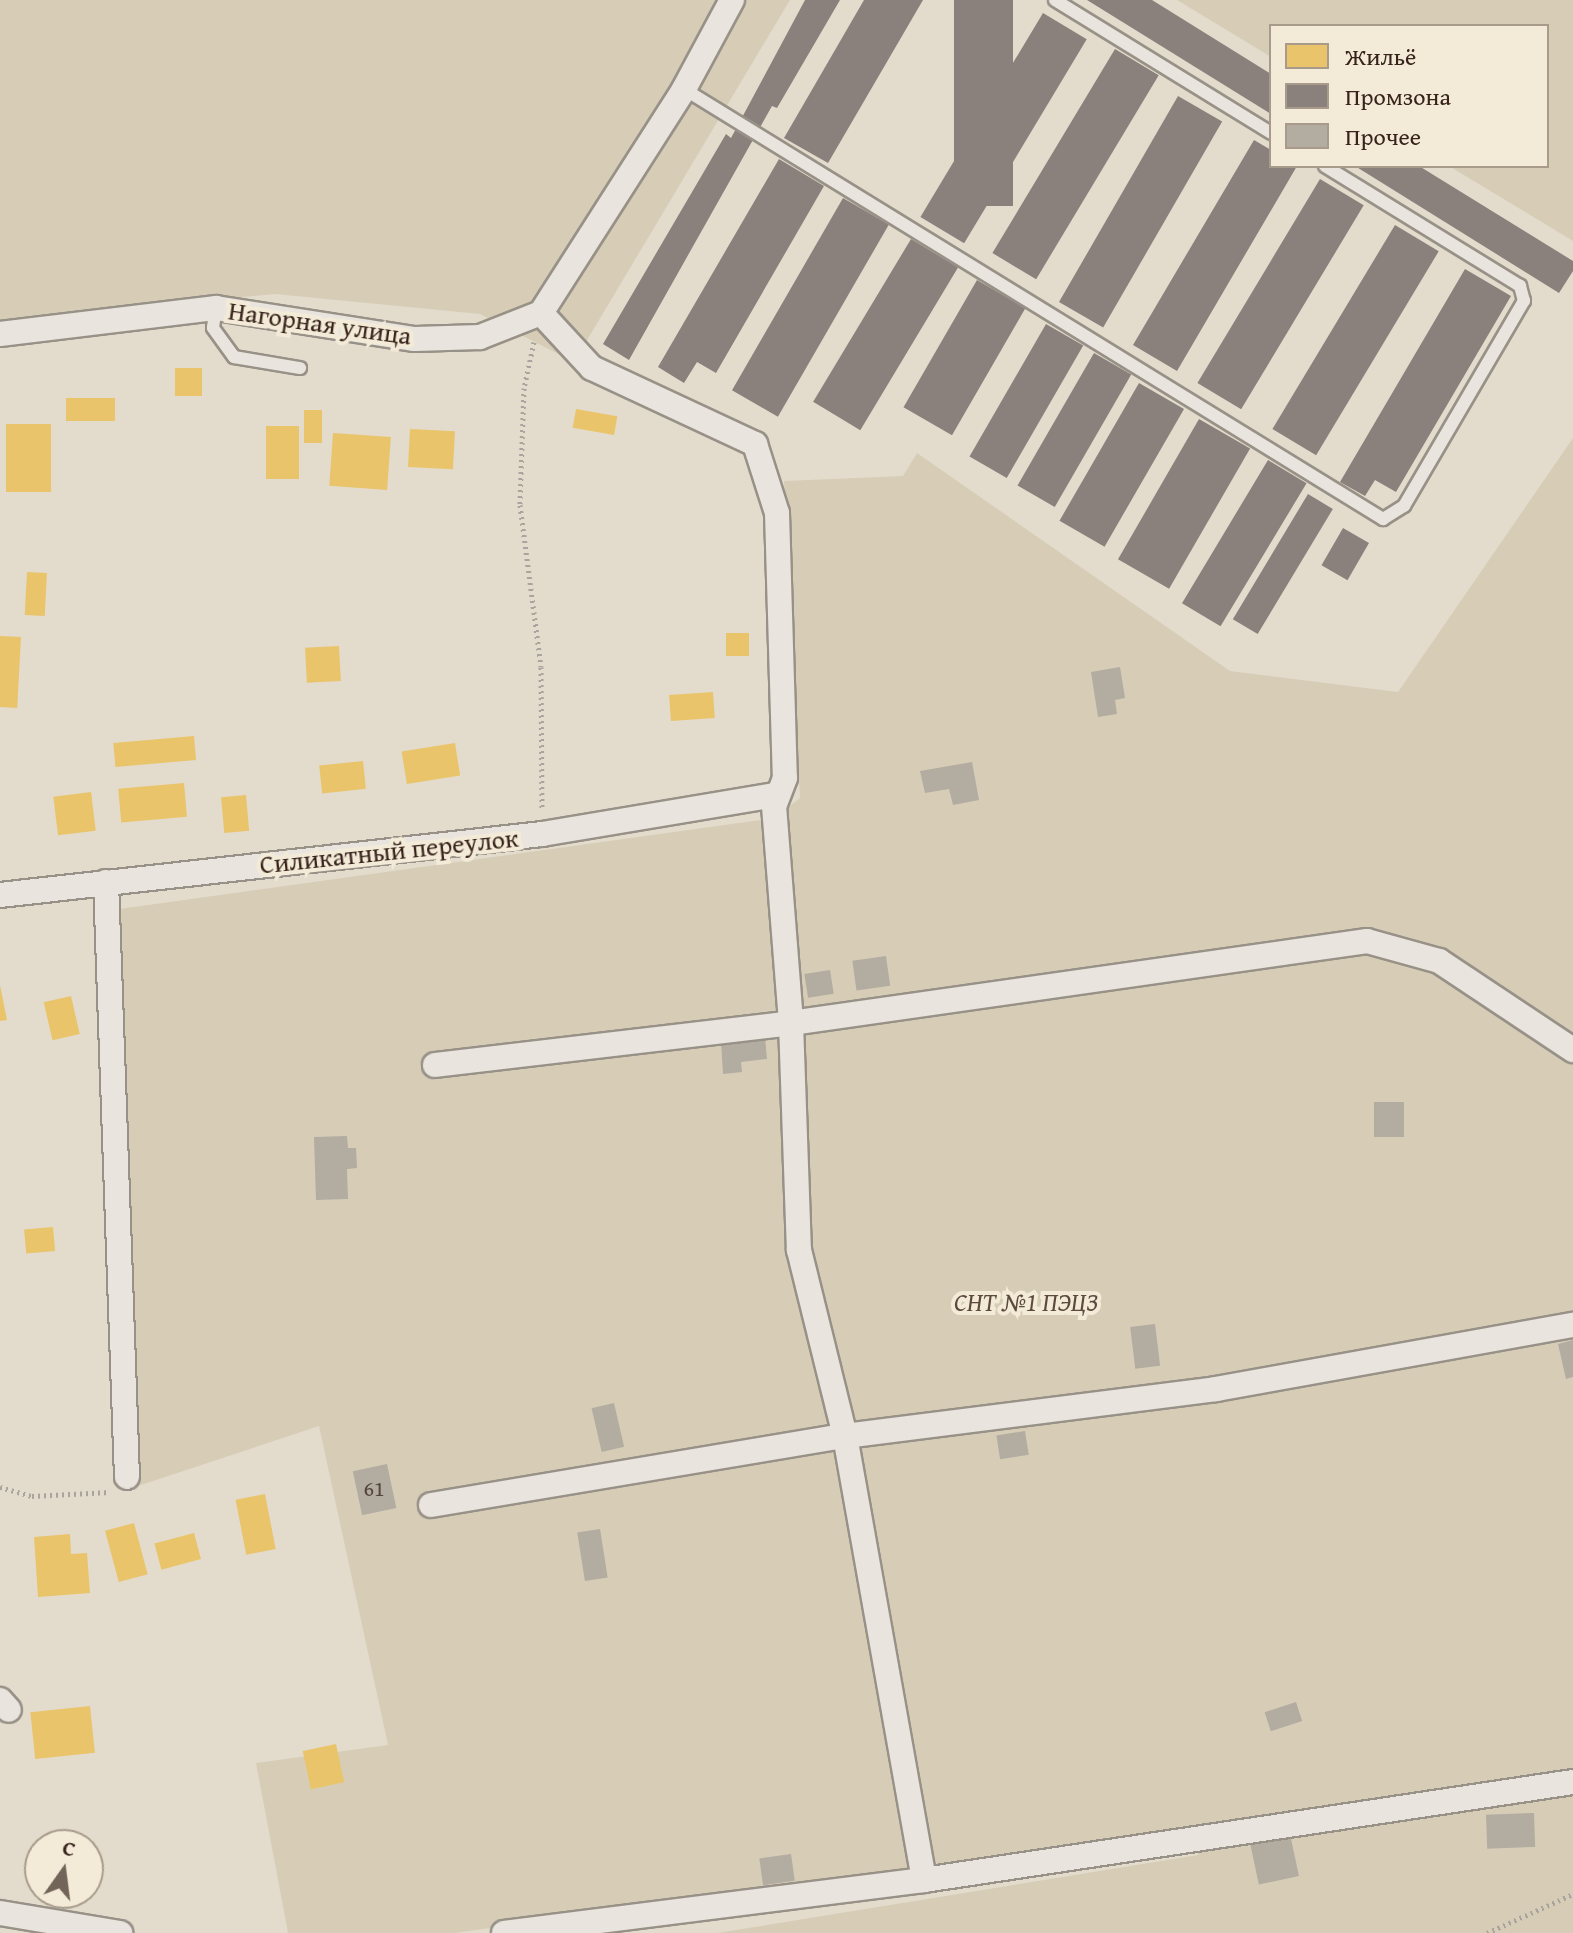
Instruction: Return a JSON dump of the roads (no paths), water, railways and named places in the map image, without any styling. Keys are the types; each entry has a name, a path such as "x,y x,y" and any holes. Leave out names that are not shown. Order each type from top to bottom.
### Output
{"street":[{"path":"732,0 684,89 541,313 592,368 755,444 777,513 785,778 776,795 791,1023 799,1250 845,1436 924,1880"},
{"name":"Нагорная улица","path":"0,334 216,308 415,339 480,337 541,313"},
{"name":"Силикатный переулок","path":"0,895 542,834 776,795"},
{"path":"106,882 127,1477"},
{"path":"435,1065 791,1023 1367,941 1439,961 1573,1050"},
{"path":"431,1505 845,1436 1216,1389 1573,1325"},
{"path":"504,1933 924,1880 1573,1782"},
{"path":"0,1913 120,1933"}],"lane":[{"path":"1055,0 1269,132"},
{"path":"684,89 1383,519 1404,506 1524,301 1520,286 1328,168"},
{"path":"216,308 213,328 234,357 300,368"}],"park label":[{"name":"СНТ №1 ПЭЦЗ","path":"1026,1302"}]}
